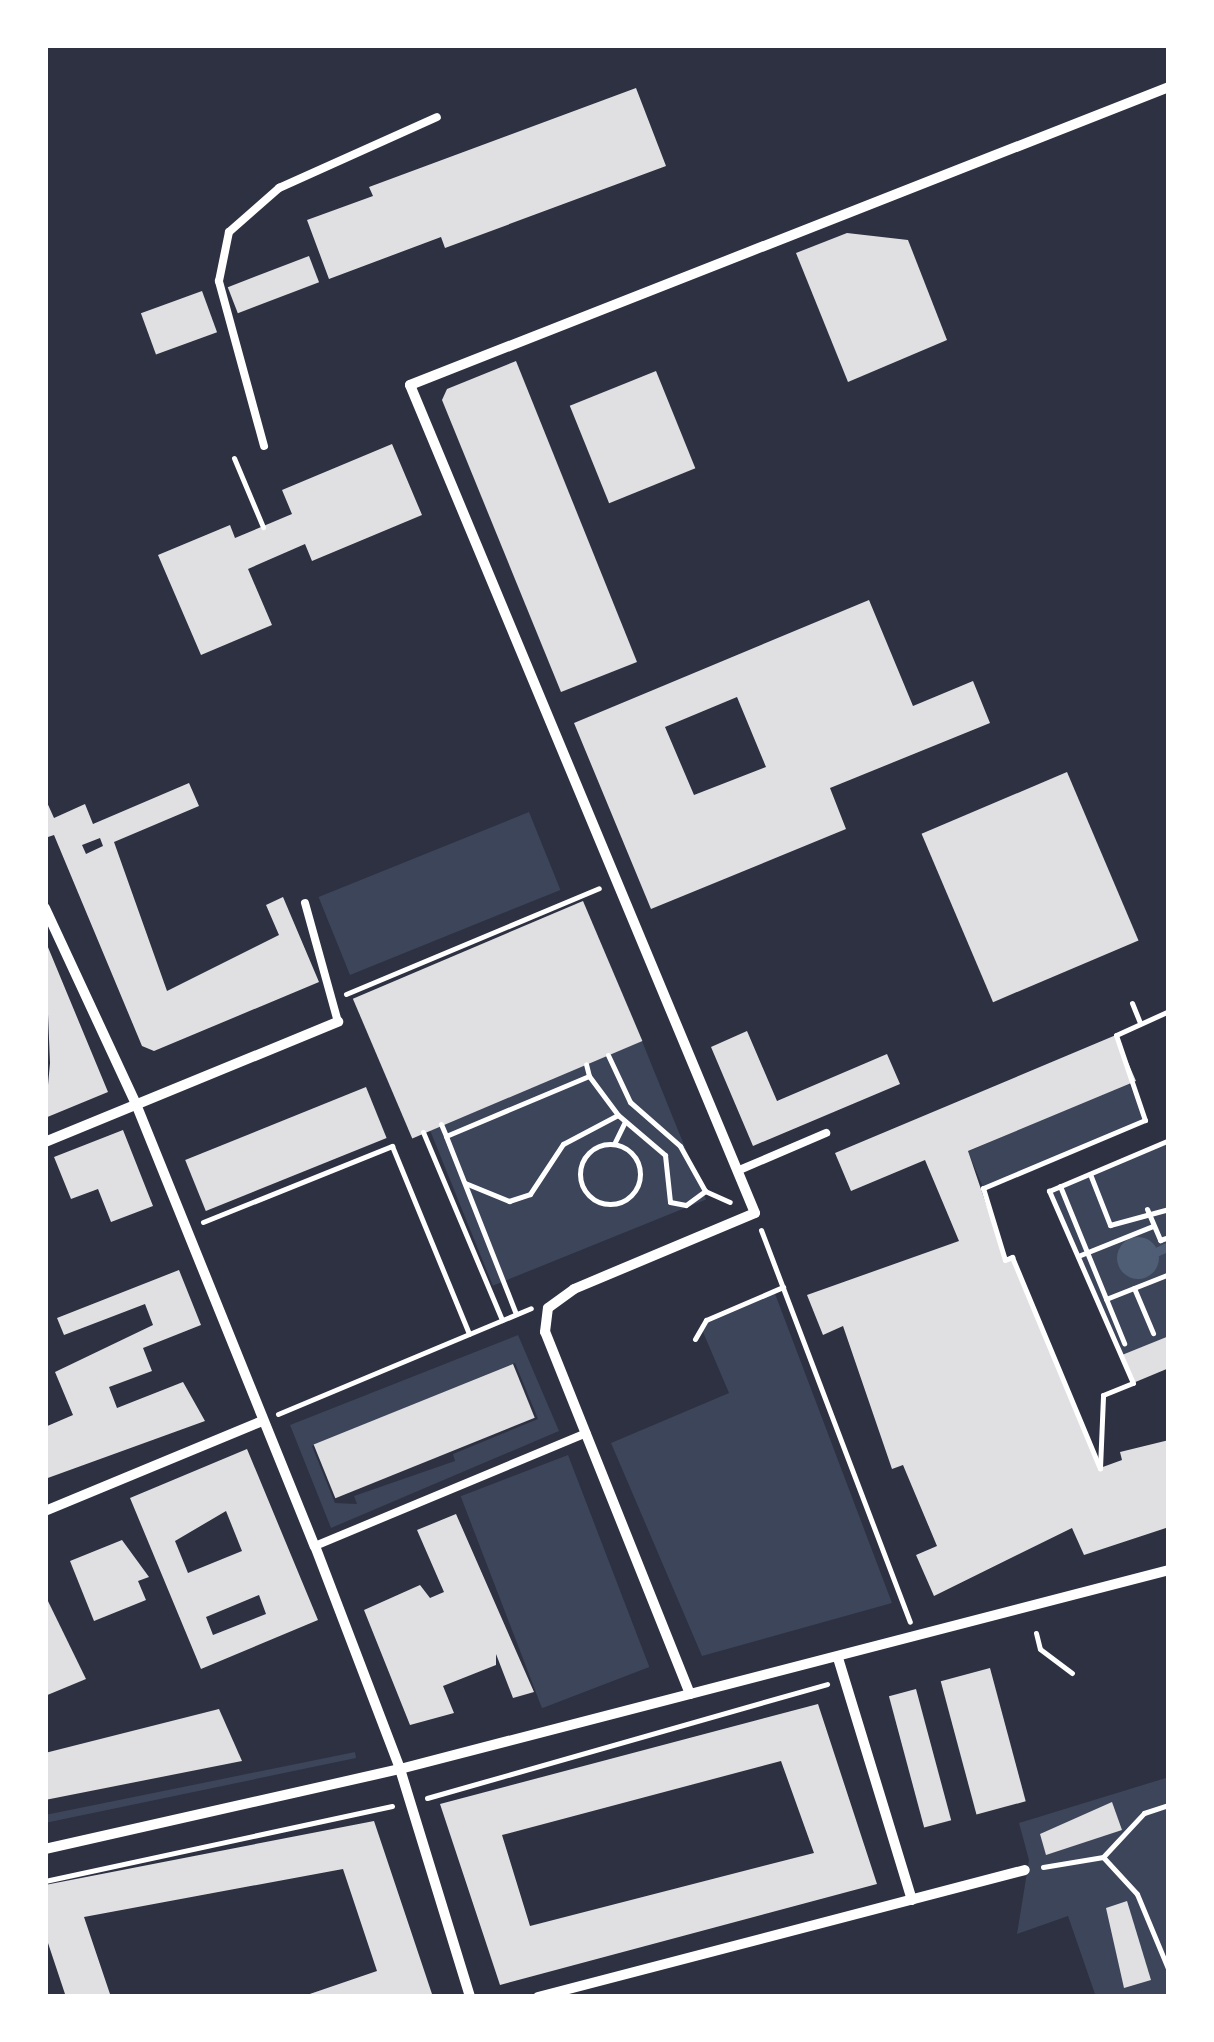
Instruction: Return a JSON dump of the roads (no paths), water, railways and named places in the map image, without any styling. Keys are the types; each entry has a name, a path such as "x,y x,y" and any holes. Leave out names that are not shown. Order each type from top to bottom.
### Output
{"street":[{"path":"690,1694 545,1332 548,1308 755,1213 410,385 1169,87"},
{"path":"45,908 136,1104 315,1546 400,1768 470,1997"},
{"path":"45,1142 338,1022"},
{"path":"45,1511 262,1421"},
{"path":"45,1849 400,1768 912,1640 1169,1570"},
{"path":"838,1658 912,1900"},
{"path":"538,1997 1025,1870"}],"lane":[{"path":"264,446 219,282 229,232 279,188 437,117"},
{"path":"305,903 338,1022"},
{"path":"737,1171 826,1133"},
{"path":"315,1546 586,1433"}],"waterway":[{"path":"1156,1252 1169,1246"}]}
